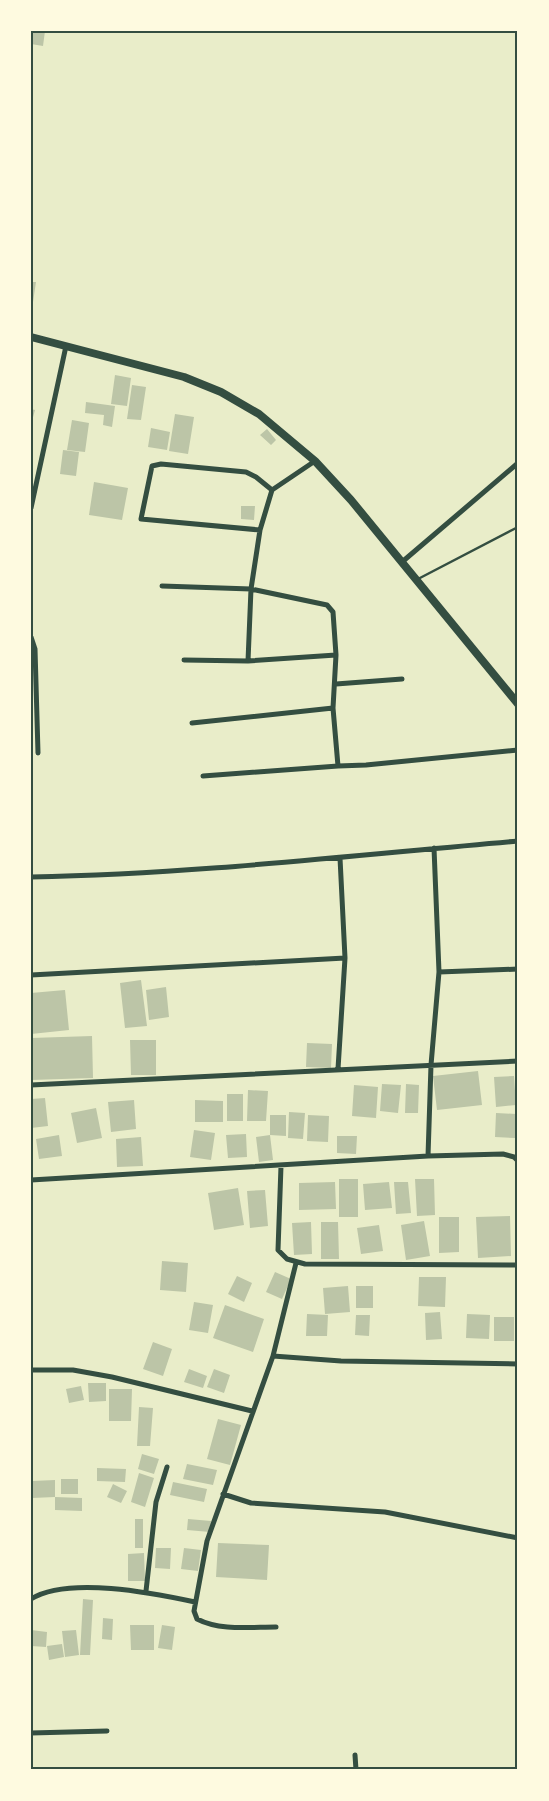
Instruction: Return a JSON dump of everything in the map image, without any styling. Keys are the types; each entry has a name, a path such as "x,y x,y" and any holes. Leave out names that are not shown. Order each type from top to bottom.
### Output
{"main road":[{"path":"31,337 184,377 221,392 259,414 315,461 351,500 518,704"}],"street":[{"path":"31,508 66,346"},
{"path":"248,661 251,589 260,530 272,490 315,461"},
{"path":"402,562 518,463"},
{"path":"260,530 141,519 152,466 161,464 246,472 256,477 272,490"},
{"path":"162,586 251,589 330,607 334,617 336,655 336,684 333,708 338,766"},
{"path":"31,636 35,649 38,753"},
{"path":"184,660 248,661 336,655"},
{"path":"336,684 402,679"},
{"path":"192,723 333,708"},
{"path":"203,776 366,765 518,750"},
{"path":"31,877 112,876 340,858 518,841"},
{"path":"428,1156 431,1065 440,972 434,848"},
{"path":"338,1069 345,958 340,858"},
{"path":"31,975 345,958"},
{"path":"440,972 518,969"},
{"path":"31,1085 518,1061"},
{"path":"31,1180 428,1156 503,1154 514,1157 518,1161"},
{"path":"281,1166 278,1250 284,1258 296,1263 518,1265"},
{"path":"276,1627 233,1628 207,1625 197,1619 194,1611 207,1541 272,1356 296,1263"},
{"path":"272,1356 341,1361 518,1364"},
{"path":"31,1370 73,1370 112,1376 252,1411"},
{"path":"146,1591 156,1502 167,1467"},
{"path":"223,1494 252,1502 385,1512 518,1538"},
{"path":"31,1599 43,1592 68,1588 146,1591 195,1602"},
{"path":"31,1733 107,1731"},
{"path":"355,1755 356,1770"}],"lane":[{"path":"417,580 518,527"}],"building":[{"path":"31,31 45,31 43,46 31,44"},
{"path":"31,282 36,282 33,302 31,302"},
{"path":"115,375 131,378 127,406 111,404"},
{"path":"132,385 146,387 141,420 127,419"},
{"path":"86,402 115,406 112,427 103,425 104,415 85,413"},
{"path":"31,409 35,410 32,421 31,421"},
{"path":"175,414 194,417 188,454 169,451"},
{"path":"72,420 89,423 85,452 67,450"},
{"path":"151,428 170,432 167,450 148,447"},
{"path":"267,429 276,440 271,445 260,435"},
{"path":"63,450 79,452 76,476 60,474"},
{"path":"94,482 128,488 122,520 89,515"},
{"path":"241,506 255,506 254,520 241,519"},
{"path":"141,980 147,1026 125,1028 120,983"},
{"path":"166,987 169,1017 149,1020 146,990"},
{"path":"65,990 69,1030 31,1034 31,993"},
{"path":"92,1036 93,1078 31,1080 31,1038"},
{"path":"130,1040 156,1040 156,1075 131,1075"},
{"path":"307,1043 332,1044 331,1068 306,1067"},
{"path":"478,1071 482,1105 437,1110 433,1076"},
{"path":"514,1076 516,1105 496,1107 494,1077"},
{"path":"382,1084 401,1085 398,1113 380,1111"},
{"path":"406,1084 419,1085 418,1113 405,1113"},
{"path":"354,1085 378,1087 376,1118 352,1116"},
{"path":"248,1090 268,1091 266,1121 247,1121"},
{"path":"227,1094 243,1094 243,1121 227,1121"},
{"path":"45,1098 48,1126 31,1128 31,1099"},
{"path":"134,1100 136,1129 111,1132 108,1102"},
{"path":"195,1100 223,1101 223,1122 195,1122"},
{"path":"96,1108 102,1138 77,1143 71,1113"},
{"path":"289,1112 305,1113 303,1139 288,1138"},
{"path":"496,1113 516,1114 515,1138 495,1137"},
{"path":"270,1115 286,1115 286,1136 270,1135"},
{"path":"308,1115 329,1116 328,1142 307,1141"},
{"path":"194,1130 215,1133 211,1160 190,1157"},
{"path":"246,1134 247,1157 228,1158 226,1135"},
{"path":"59,1135 62,1156 39,1159 36,1139"},
{"path":"270,1135 273,1160 259,1162 256,1137"},
{"path":"337,1136 357,1136 356,1154 337,1153"},
{"path":"141,1137 143,1166 117,1167 116,1139"},
{"path":"339,1179 358,1179 358,1217 339,1217"},
{"path":"415,1179 434,1179 435,1215 417,1216"},
{"path":"335,1182 336,1209 299,1210 299,1183"},
{"path":"389,1182 392,1208 365,1210 363,1184"},
{"path":"394,1182 408,1182 411,1213 396,1214"},
{"path":"238,1188 244,1225 214,1230 208,1193"},
{"path":"265,1190 268,1226 250,1228 247,1191"},
{"path":"510,1216 511,1256 478,1258 476,1217"},
{"path":"439,1217 459,1217 459,1252 439,1253"},
{"path":"424,1221 430,1256 406,1260 401,1225"},
{"path":"311,1222 312,1254 294,1255 292,1223"},
{"path":"321,1222 338,1222 339,1259 321,1259"},
{"path":"379,1225 383,1251 361,1254 357,1228"},
{"path":"162,1261 188,1263 186,1292 160,1290"},
{"path":"275,1272 291,1279 282,1299 266,1292"},
{"path":"237,1276 252,1283 244,1302 228,1294"},
{"path":"419,1277 446,1277 445,1307 418,1306"},
{"path":"348,1286 350,1312 325,1314 323,1288"},
{"path":"356,1286 373,1286 373,1308 356,1308"},
{"path":"194,1302 213,1305 208,1333 189,1330"},
{"path":"225,1305 264,1319 253,1352 213,1338"},
{"path":"440,1312 442,1339 426,1340 425,1313"},
{"path":"307,1314 328,1315 327,1336 306,1336"},
{"path":"467,1314 490,1315 489,1339 466,1338"},
{"path":"356,1315 370,1315 369,1336 355,1335"},
{"path":"494,1317 514,1317 514,1341 494,1341"},
{"path":"153,1342 172,1349 163,1376 143,1369"},
{"path":"189,1369 207,1376 203,1388 184,1382"},
{"path":"214,1369 230,1375 224,1393 207,1387"},
{"path":"88,1383 106,1383 106,1401 89,1402"},
{"path":"81,1386 84,1400 69,1403 66,1389"},
{"path":"109,1389 132,1389 131,1421 109,1421"},
{"path":"139,1407 153,1408 150,1446 137,1446"},
{"path":"218,1419 241,1425 230,1465 207,1459"},
{"path":"142,1454 159,1459 154,1474 138,1469"},
{"path":"187,1464 217,1470 213,1485 183,1479"},
{"path":"97,1468 126,1469 125,1482 97,1481"},
{"path":"139,1473 154,1478 145,1507 131,1502"},
{"path":"61,1479 78,1479 78,1494 61,1494"},
{"path":"55,1480 55,1497 32,1498 32,1481"},
{"path":"173,1482 207,1489 204,1502 170,1495"},
{"path":"113,1484 127,1491 121,1503 107,1497"},
{"path":"55,1497 82,1498 82,1511 55,1510"},
{"path":"135,1519 143,1519 143,1548 135,1548"},
{"path":"188,1519 211,1521 210,1532 187,1530"},
{"path":"218,1543 269,1545 267,1580 216,1577"},
{"path":"156,1548 171,1548 170,1569 155,1568"},
{"path":"184,1548 201,1550 198,1571 181,1569"},
{"path":"144,1553 145,1581 128,1581 128,1554"},
{"path":"83,1599 93,1600 90,1655 80,1655"},
{"path":"103,1618 113,1619 112,1640 102,1639"},
{"path":"130,1625 154,1625 154,1650 131,1650"},
{"path":"162,1625 175,1627 172,1650 158,1648"},
{"path":"31,1630 47,1632 46,1647 31,1646"},
{"path":"76,1630 79,1655 65,1657 62,1631"},
{"path":"62,1644 64,1657 49,1660 47,1646"}]}
